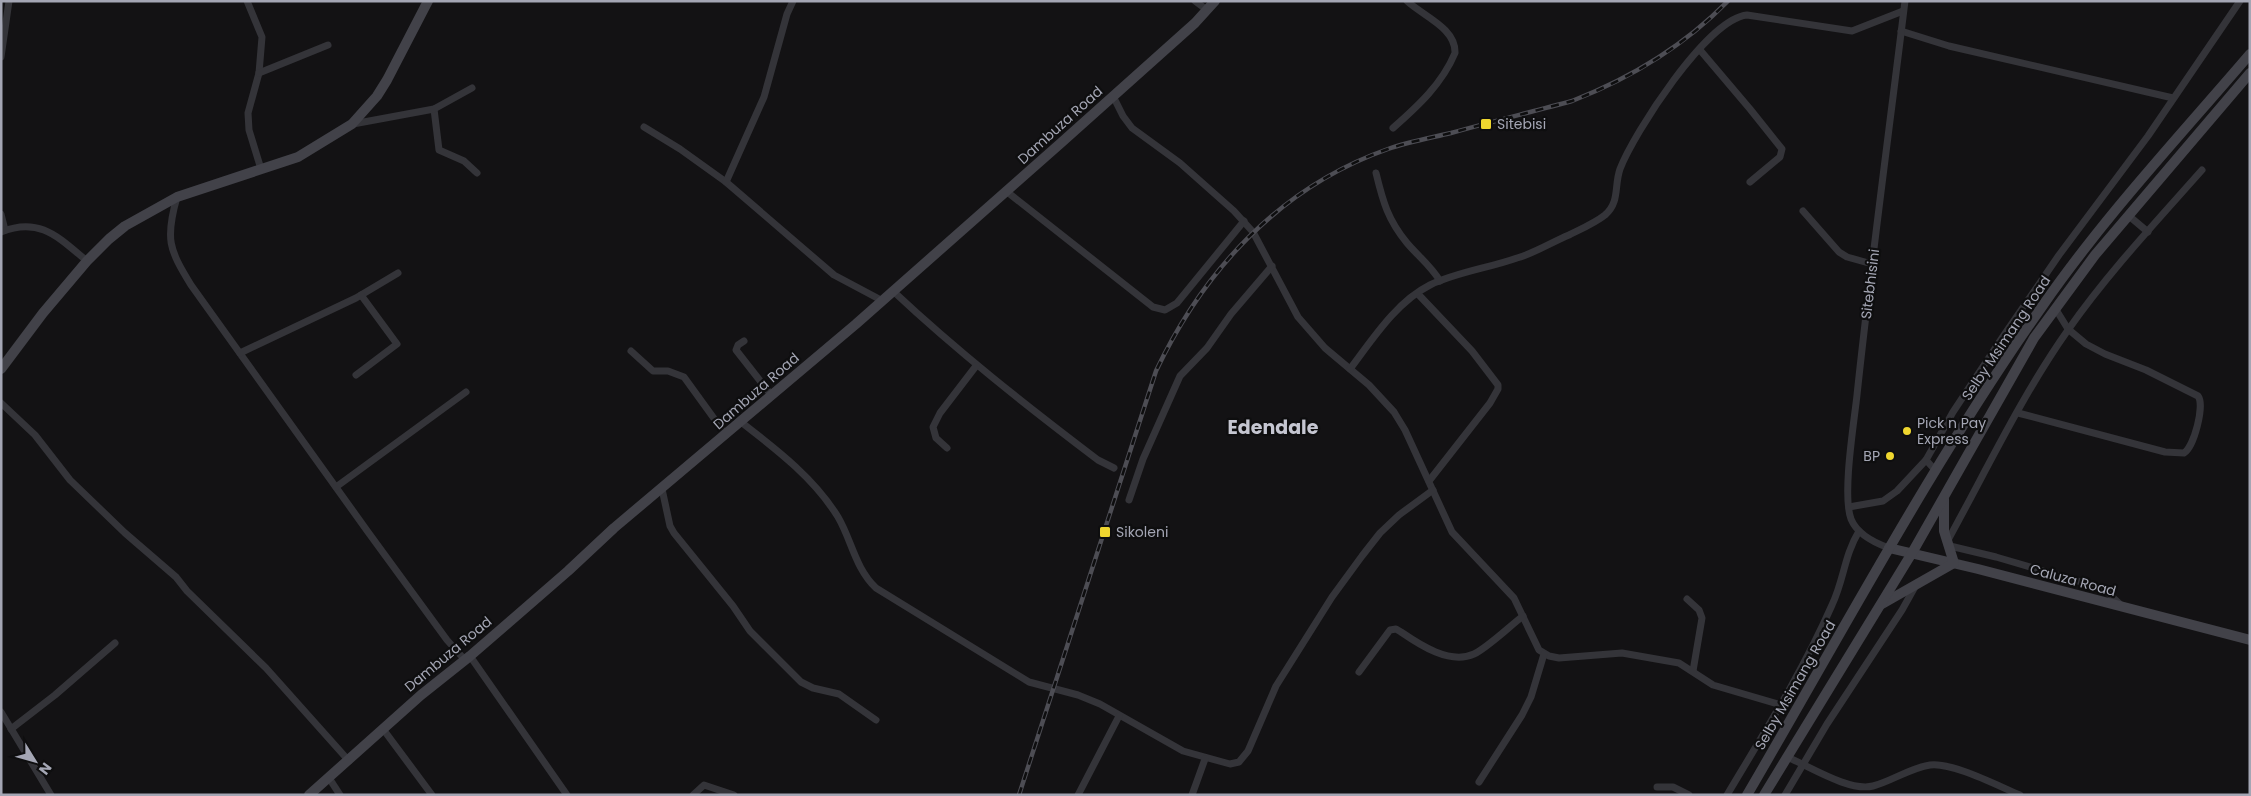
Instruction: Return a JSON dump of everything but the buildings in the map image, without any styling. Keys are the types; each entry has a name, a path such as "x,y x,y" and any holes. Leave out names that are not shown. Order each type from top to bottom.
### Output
{"street":[{"path":"1,57 9,1"},
{"path":"247,1 257,20 262,37 259,73 248,113 249,130 261,169"},
{"path":"1,369 43,313 87,261 125,226 177,197 298,157 352,124 377,96 387,80 428,1"},
{"path":"726,182 764,98 787,14 793,1"},
{"path":"1195,1 1207,10"},
{"name":"Dambuza Road","path":"309,795 614,528 742,422 1006,192 1215,1"},
{"path":"1393,128 1422,103 1433,90 1455,53 1455,46 1446,32 1407,1"},
{"name":"Sitebhisini","path":"1859,531 1851,519 1849,506 1850,460 1905,1"},
{"path":"1849,506 1883,501 1897,491 1926,460 1952,412 2002,338 2240,1"},
{"path":"1350,369 1394,314 1418,294 1440,281 1520,258 1577,231 1606,214 1614,204 1620,170 1652,109 1672,81 1723,27 1740,16 1760,17 1852,31 1903,11"},
{"path":"1901,31 1949,46 2173,98"},
{"path":"259,73 328,45"},
{"path":"1700,50 1782,149 1782,154 1776,162 1750,182"},
{"name":"Selby Msimang Road","path":"1747,795 1889,548 2008,357 2076,260 2250,54"},
{"name":"Selby Msimang Road","path":"1764,795 1912,553 2012,375 2055,308 2095,255 2250,73"},
{"path":"352,124 434,109 472,88"},
{"path":"1113,96 1123,116 1132,128 1180,163 1244,221 1260,242 1298,317 1325,348 1383,399 1394,412 1452,532 1514,598 1524,616 1535,644 1544,654 1559,658 1622,654 1679,662 1713,685 1781,705"},
{"path":"434,109 439,150 464,161 477,173"},
{"path":"644,127 680,149 726,182 824,267 848,283 881,300"},
{"path":"1949,543 1980,478 2068,330 2148,232 2202,170"},
{"path":"1376,174 1383,204 1389,217 1408,244 1432,269 1440,281"},
{"path":"1006,192 1134,294 1159,310 1170,309 1177,303 1244,221"},
{"path":"177,197 172,218 171,249 191,285 447,640 467,658 567,795"},
{"path":"1803,211 1839,252 1847,257 1872,264"},
{"path":"1,214 3,231 14,226 29,226 47,230 87,261"},
{"path":"2129,216 2148,232"},
{"path":"1129,500 1143,460 1180,376 1207,348 1232,314 1272,266"},
{"path":"240,353 362,295 398,274"},
{"path":"893,291 976,366 1098,460 1114,468"},
{"path":"1418,294 1472,351 1498,384 1498,389 1490,403 1429,481"},
{"path":"356,374 397,344 362,295"},
{"path":"2018,413 2165,452 2184,453 2190,448 2201,403 2198,396 2146,370 2105,354 2086,344 2068,330 2055,308"},
{"path":"744,341 738,345 736,350 772,396"},
{"path":"631,351 653,371 668,371 684,377 726,435"},
{"path":"947,448 936,438 933,427 940,413 976,366"},
{"path":"336,487 466,392"},
{"path":"1,403 35,434 70,480 125,533 176,578 266,668 349,761"},
{"path":"742,422 779,451 821,493 842,524 862,572 876,588 1021,677 1043,686 1078,695 1183,752 1230,764 1239,762 1244,757 1276,686 1332,597 1380,534 1399,515 1433,490"},
{"path":"1926,460 1936,471"},
{"path":"662,489 670,526 674,534 765,647 806,685 839,694 876,720"},
{"path":"1881,604 1954,563 1943,516 1944,496"},
{"path":"1727,795 1781,705 1833,604 1847,554 1859,531 1889,548"},
{"path":"1949,543 2088,584 2106,592 2124,607"},
{"name":"Caluza Road","path":"1889,548 1954,563 2250,640"},
{"path":"1785,795 1826,724 1902,610 1918,582"},
{"path":"1687,599 1699,610 1702,618 1693,671"},
{"path":"1359,672 1382,638 1390,630 1396,629 1433,651 1461,657 1476,653 1524,616"},
{"path":"11,729 55,695 115,643"},
{"path":"1479,782 1531,698 1544,654"},
{"path":"2,715 51,795"},
{"path":"1078,795 1119,716"},
{"path":"383,729 432,795"},
{"path":"1787,757 1832,778 1860,787 1871,787 1930,765 1945,766 2020,795"},
{"path":"1192,795 1205,759"},
{"path":"329,778 340,795"},
{"path":"693,795 704,785 734,795"},
{"path":"1657,787 1673,787 1689,795"}],"railway":[{"path":"1019,795 1156,371 1175,334 1197,299 1222,266 1250,236 1280,209 1313,186 1349,165 1411,142 1572,101 1594,92 1655,60 1693,33 1728,1"}],"place":[{"name":"Sitebisi","path":"1486,124"},
{"name":"Pick n Pay Express","path":"1907,431"},
{"name":"BP","path":"1890,456"},
{"name":"Sikoleni","path":"1105,532"}],"district":[{"name":"Edendale","path":"1273,427"}]}
